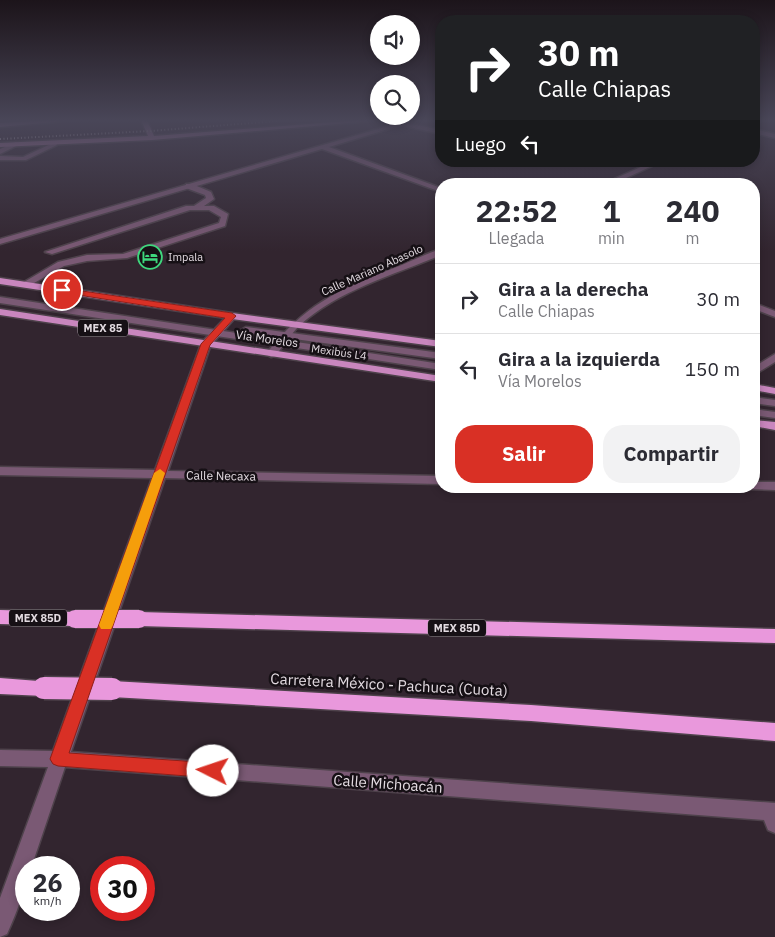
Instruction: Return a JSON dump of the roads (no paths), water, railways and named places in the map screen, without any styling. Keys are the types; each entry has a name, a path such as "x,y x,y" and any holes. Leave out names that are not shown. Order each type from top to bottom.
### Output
{"highway":[{"name":"MEX 85D","path":"0,616 775,636"},
{"name":"Carretera México - Pachuca (Cuota)","path":"0,686 112,689 531,713 775,732"}],"main road":[{"name":"Vía Morelos","path":"0,281 232,316 435,343"},
{"name":"Vía Morelos","path":"0,312 214,335 271,354 435,378"},
{"path":"214,335 232,316"},
{"path":"760,388 775,391"},
{"path":"760,424 775,426"}],"street":[{"path":"0,242 265,164"},
{"path":"368,164 435,188"},
{"path":"620,178 646,167"},
{"path":"49,252 198,206 210,199 208,194 189,186"},
{"path":"24,285 61,264 87,258 124,256 222,224 225,216 211,208 198,206"},
{"name":"Calle Mariano Abasolo","path":"271,354 296,325 320,307 349,291 435,255"},
{"name":"Mexibús L4","path":"0,292 214,335"},
{"name":"Mexibús L4","path":"0,300 214,335 284,339 435,355"},
{"path":"760,308 775,314"},
{"path":"0,927 159,475 214,335"},
{"name":"Mexibús L4","path":"284,339 435,365"},
{"path":"760,368 775,357"},
{"path":"760,401 775,403"},
{"path":"760,413 775,415"},
{"name":"Calle Necaxa","path":"0,471 435,480"},
{"path":"760,486 775,486"},
{"name":"Calle Michoacán","path":"0,758 58,759 774,816"}],"place":[{"name":"Impala","path":"150,257"}]}
